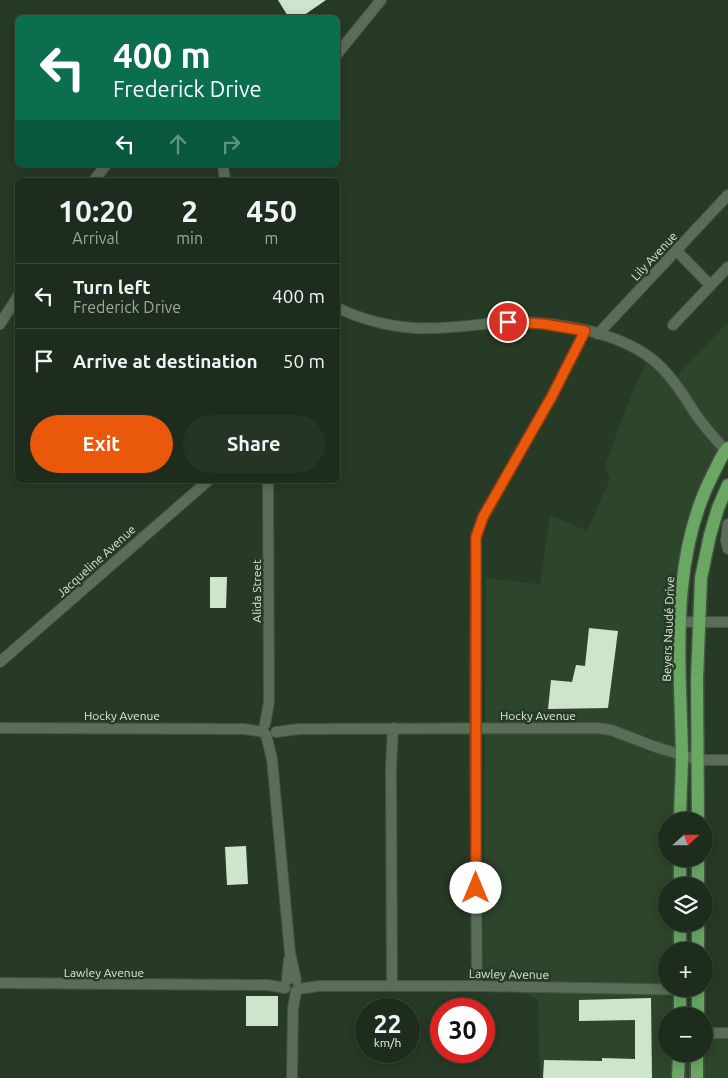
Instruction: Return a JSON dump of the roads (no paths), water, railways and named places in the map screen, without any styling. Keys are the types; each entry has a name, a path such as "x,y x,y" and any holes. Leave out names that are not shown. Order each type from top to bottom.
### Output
{"main road":[{"name":"Beyers Naudé Drive","path":"680,812 682,755 680,622 683,574 689,539 705,488 727,451"},
{"path":"698,812 697,679 701,578 710,535 718,508 728,485"},
{"path":"678,1078 679,1062"},
{"path":"697,1078 698,1062"}],"street":[{"path":"340,51 381,0"},
{"path":"96,178 104,167"},
{"name":"Lily Avenue","path":"598,334 728,195"},
{"path":"676,250 710,285"},
{"path":"673,325 728,267"},
{"path":"0,324 15,301"},
{"path":"340,309 389,324 413,328 444,328 520,322 559,326 598,334 632,346 655,361 675,383 701,421 727,451"},
{"path":"477,986 475,548 478,530 483,517 568,366 585,331"},
{"name":"Jacqueline Avenue","path":"0,662 206,483"},
{"name":"Alida Street","path":"268,483 270,729 274,755 272,759 290,953 293,1009 292,1078"},
{"path":"728,524 726,540 728,549"},
{"path":"680,622 728,622"},
{"name":"Hocky Avenue","path":"0,728 603,728 698,760 728,760"},
{"path":"392,986 391,768 393,728"},
{"name":"Lawley Avenue","path":"0,983 477,986 658,990"},
{"path":"713,1033 728,1033"}]}
